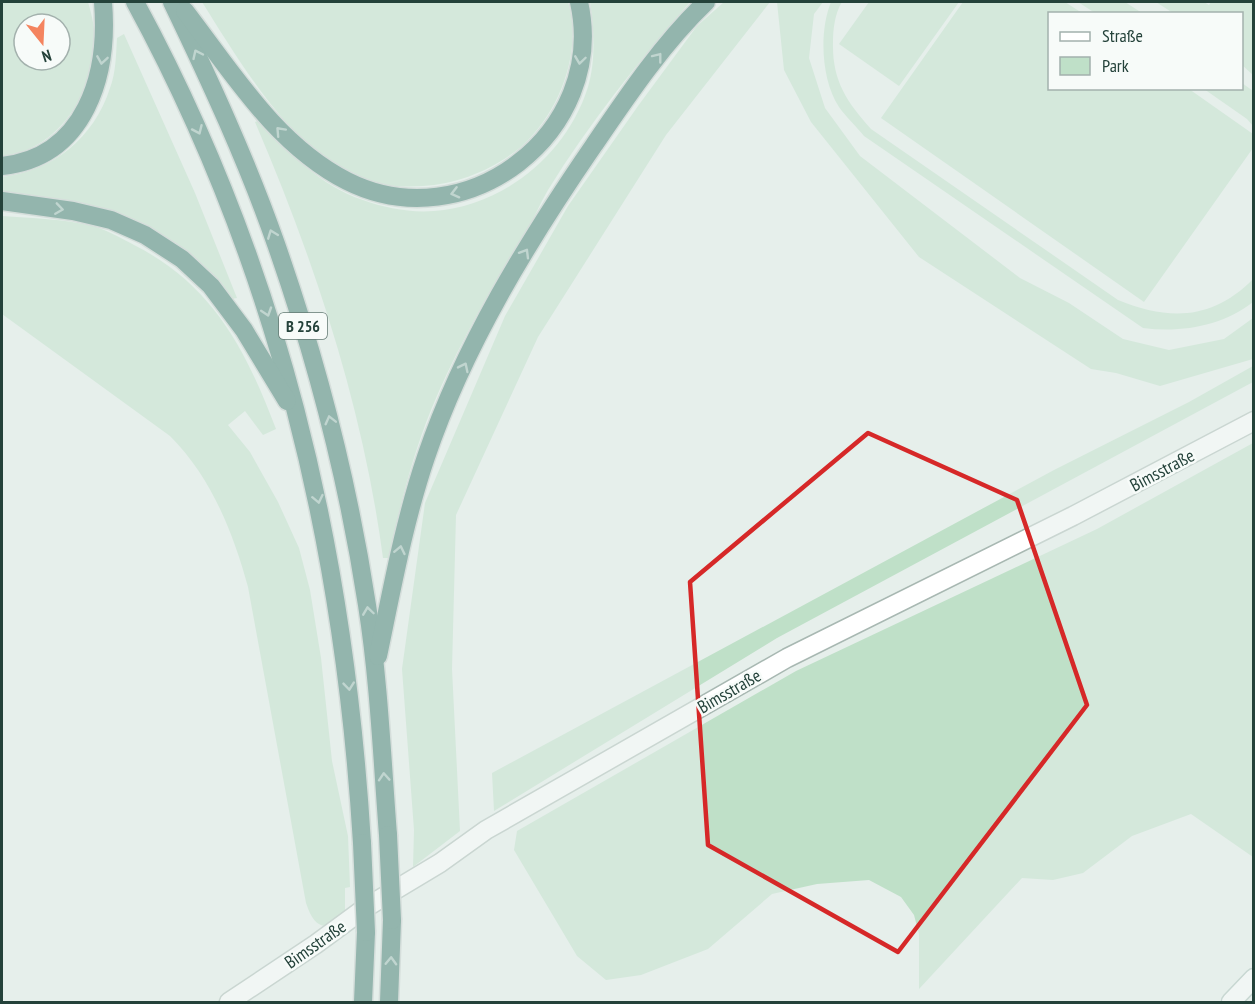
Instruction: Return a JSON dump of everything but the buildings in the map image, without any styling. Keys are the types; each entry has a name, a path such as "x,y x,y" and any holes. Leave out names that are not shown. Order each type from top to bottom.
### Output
{"highway":[{"path":"2,166 30,159 53,147 86,111 96,89 101,66 104,40 103,2"},
{"name":"B 256","path":"135,2 189,110 234,218 266,307 300,422 326,539 347,674 362,843 366,932 363,1002"},
{"name":"B 256","path":"172,2 210,82 276,242 312,354 345,485 367,605 375,669 392,920 389,1002"},
{"path":"177,2 265,114 310,158 339,177 369,190 414,198 459,193 502,175 522,161 554,127 575,84 581,61 583,36 579,2"},
{"path":"375,669 408,516 423,466 454,386 495,304 575,172 626,98 664,49 706,2"},
{"path":"2,201 73,211 111,220 145,236 182,259 211,286 244,330 300,422"}],"street":[{"name":"Bimsstraße","path":"229,1002 365,908 440,863 486,830 777,663 1073,516 1254,421"},
{"path":"1231,1002 1254,978"}],"highlighted area":[{"path":"868,433 1017,500 1087,705 898,952 708,845 690,582"}],"green space":[{"path":"2,2 88,2 95,48 88,79 75,108 66,120 43,141 26,150 2,157"},
{"path":"202,2 568,2 572,21 570,60 565,79 547,116 522,146 500,162 463,179 436,185 389,185 369,180 340,166 320,154 298,135 267,100"},
{"path":"590,2 690,2 633,70 580,141 548,190 475,318 431,410 407,483 389,558 383,558 363,446 334,336 298,228 255,122 260,120 294,156 319,177 348,194 371,203 398,209 434,211 460,207 485,199 508,187 549,154 565,134 578,111 588,87 592,66 593,34"},
{"path":"724,2 770,2 666,135 538,337 456,515 452,669 460,831 413,867 414,830 402,669 425,503 505,316 568,206 697,26"},
{"path":"777,2 823,2 814,14 809,58 825,108 860,156 1020,278 1069,303 1123,339 1169,350 1224,339 1253,318 1253,359 1160,386 1116,373 1091,369 919,257 811,122 784,70"},
{"path":"831,2 842,2 836,16 833,37 833,56 838,79 854,109 871,129 1118,300 1155,311 1190,313 1222,303 1238,293 1253,279 1253,302 1228,317 1201,326 1172,329 1143,328 864,136 839,107 828,83 824,41 827,14"},
{"path":"869,2 959,2 899,86 839,44"},
{"path":"963,2 1065,2 1080,12 1048,12 1048,90 1190,90 1253,134 1253,148 1144,302 881,118"},
{"path":"1078,2 1125,2 1140,12 1093,12"},
{"path":"1156,2 1204,2 1209,5 1211,2 1253,2 1253,75 1243,66 1243,12 1171,12"},
{"path":"124,34 195,193 237,298 231,299 176,246 2,195 2,177 21,174 54,159 82,137 94,122 112,82 117,38"},
{"path":"1243,84 1253,91 1253,126 1247,119 1205,90 1243,90"},
{"path":"2,216 59,220 93,226 119,237 162,261 206,300 223,322 239,347 265,400 276,429 263,435 245,411 228,425 250,452 278,502 299,548 310,590 321,658 332,761 348,836 350,887 345,888 345,918 331,925 320,925 316,922 306,903 248,587 219,506 197,469 170,436 2,314"},
{"path":"1253,366 1253,382 777,638 494,811 492,773 1054,470 1189,402"},
{"path":"1253,443 1253,857 1191,814 1132,836 1083,873 1053,880 1022,878 919,989 919,934 914,915 901,897 869,880 817,884 772,894 708,949 641,975 606,980 577,956 514,850 517,831 796,671 1097,529"}]}
